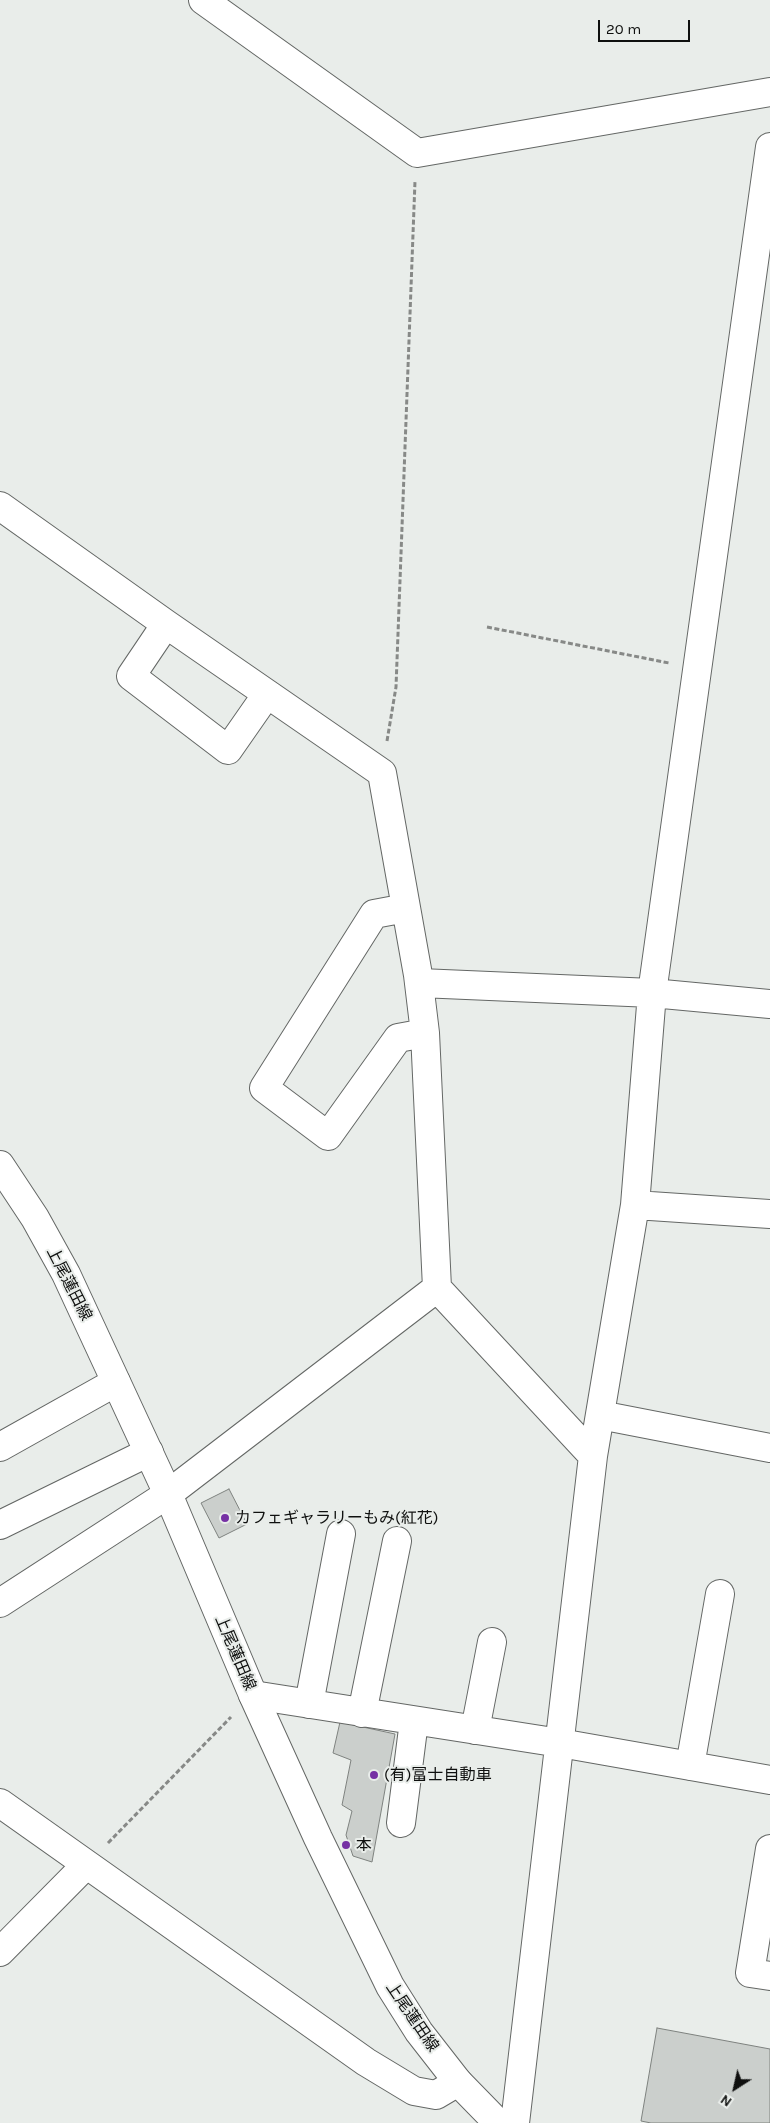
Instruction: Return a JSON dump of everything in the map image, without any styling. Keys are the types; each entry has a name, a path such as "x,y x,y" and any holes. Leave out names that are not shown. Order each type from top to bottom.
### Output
{"street":[{"path":"203,0 417,152 770,92"},
{"path":"514,2123 593,1456 635,1205 652,993 767,180 770,147"},
{"path":"0,506 166,624 382,773 420,983 425,1033 436,1288 593,1456"},
{"path":"166,624 131,676 228,750 267,694"},
{"path":"406,908 374,914 264,1088 328,1136 398,1038 425,1033"},
{"path":"420,983 652,993 770,1004"},
{"name":"上尾蓮田線","path":"0,1165 35,1218 66,1274 168,1494 253,1695 318,1838 390,1986 419,2032 458,2082 498,2123"},
{"path":"635,1205 770,1214"},
{"path":"0,1603 168,1494 436,1288"},
{"path":"0,1447 116,1382"},
{"path":"600,1415 770,1448"},
{"path":"0,1525 149,1452"},
{"path":"309,1704 341,1534"},
{"path":"362,1713 398,1541"},
{"path":"690,1766 720,1594"},
{"path":"475,1730 492,1642"},
{"path":"253,1695 560,1743 770,1780"},
{"path":"401,1823 414,1721"},
{"path":"0,1803 366,2062 414,2090 436,2095 458,2082"},
{"path":"770,1849 750,1973 770,1976"},
{"path":"0,1952 86,1865"}],"path":[{"path":"382,773 396,687 417,152"},
{"path":"487,627 697,669"},
{"path":"86,1865 253,1695"}],"building":[{"path":"229,1489 247,1524 219,1538 201,1503"},
{"path":"340,1722 395,1734 372,1862 353,1856 346,1835 352,1811 342,1805 351,1760 333,1753"},
{"path":"657,2028 770,2049 770,2123 651,2123 641,2121"}],"place":[{"name":"カフェギャラリーもみ(紅花)","path":"225,1518"},
{"name":"(有)富士自動車","path":"374,1775"},
{"name":"本","path":"346,1845"}]}
